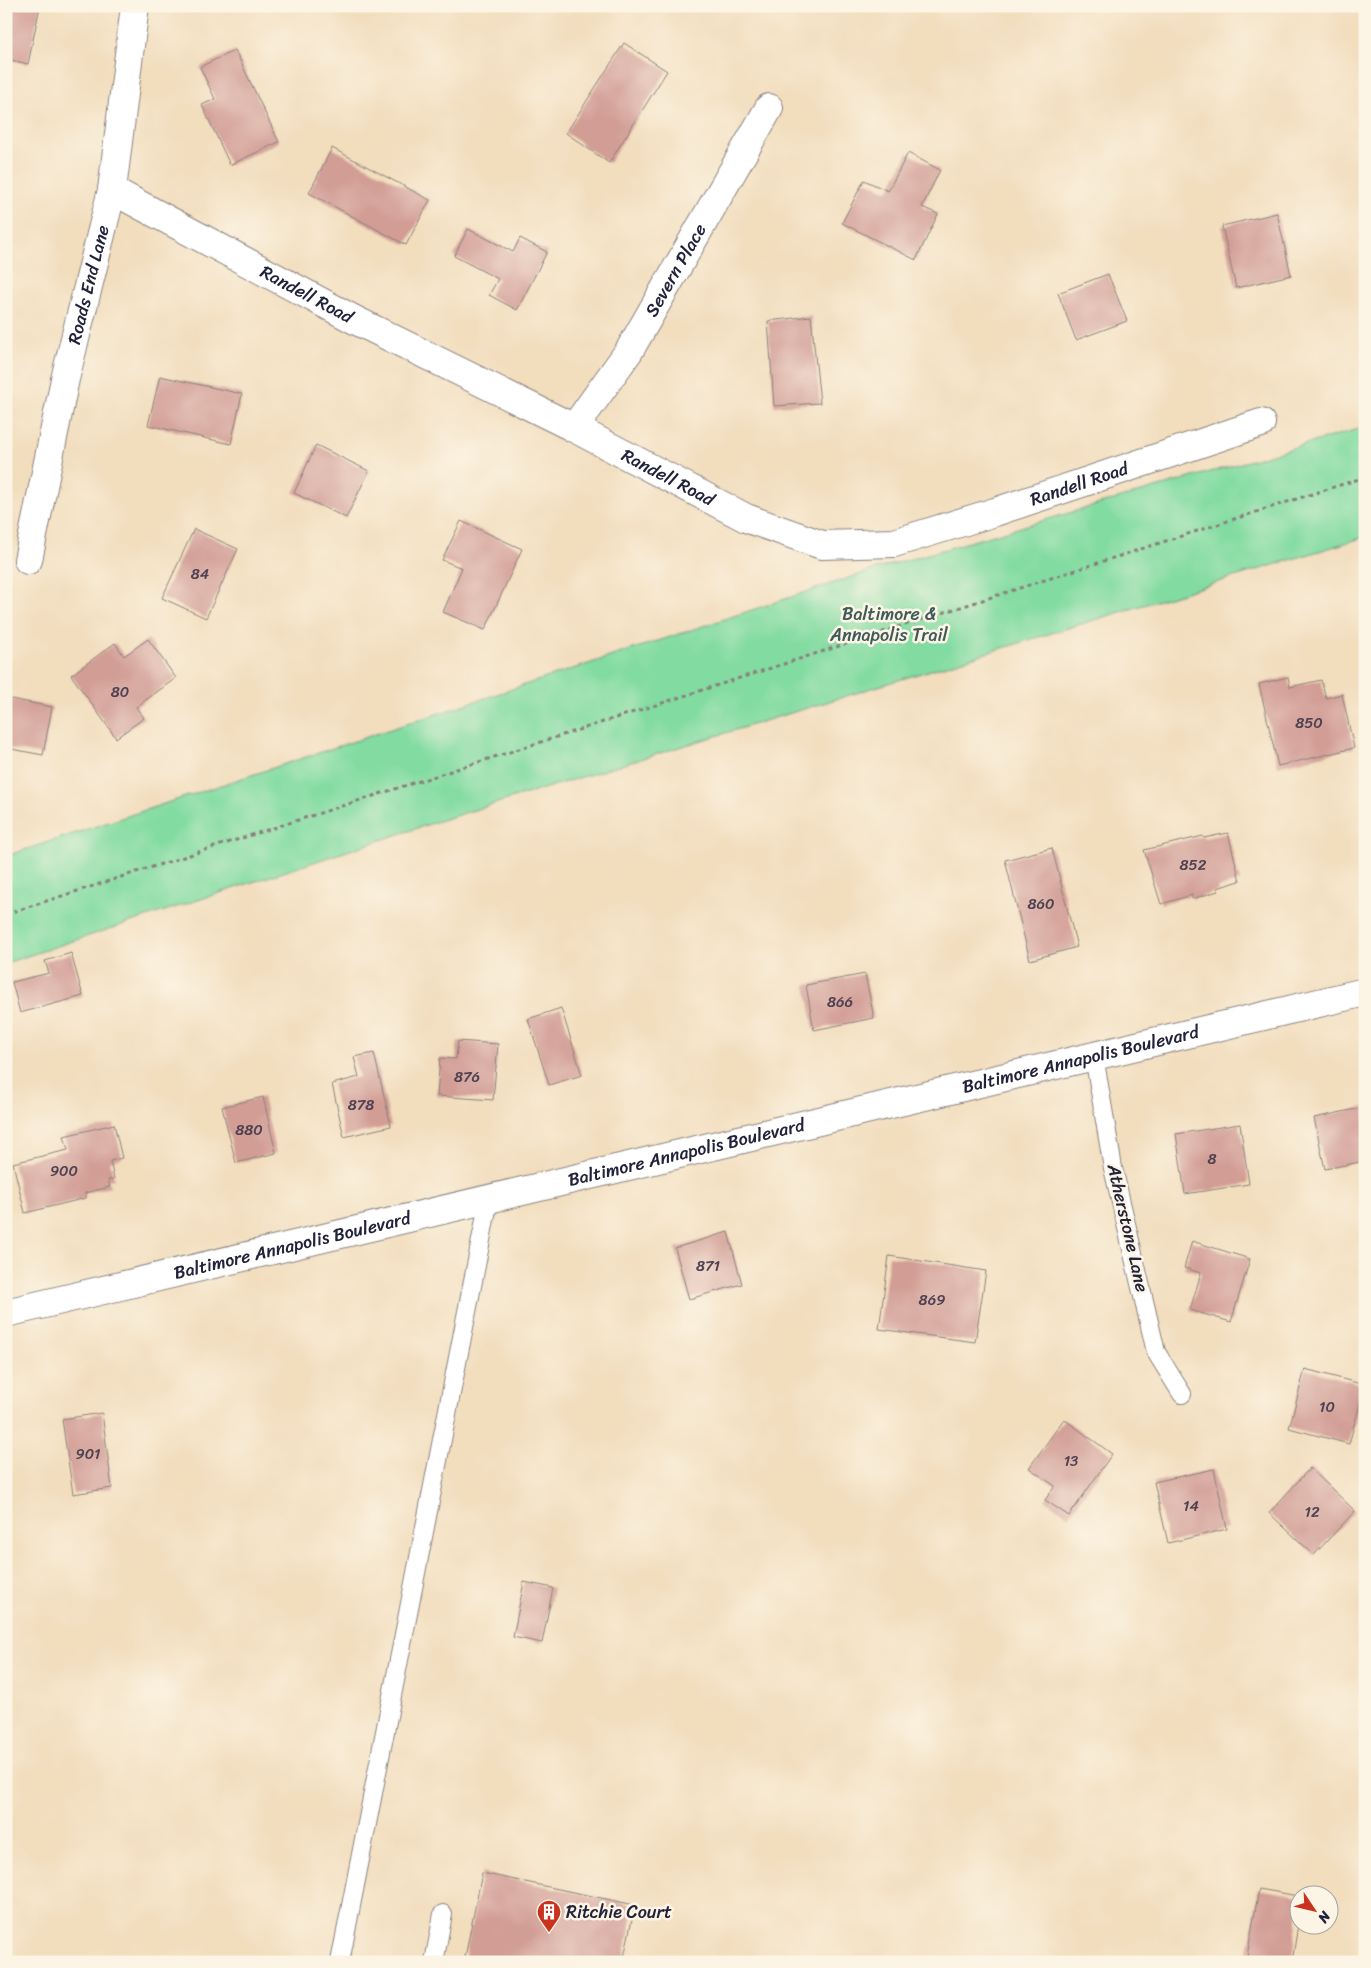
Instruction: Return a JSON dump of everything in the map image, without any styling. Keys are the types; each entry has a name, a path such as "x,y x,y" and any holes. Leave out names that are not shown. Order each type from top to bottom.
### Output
{"street":[{"name":"Roads End Lane","path":"28,560 65,379 112,190 135,6"},
{"name":"Severn Place","path":"574,428 629,351 769,108"},
{"name":"Randell Road","path":"112,190 353,319 574,428 746,518 822,545 894,543 995,512 1261,423"},
{"name":"Baltimore Annapolis Boulevard","path":"6,1313 1365,992"}],"lane":[{"name":"Atherstone Lane","path":"1094,1056 1114,1168 1156,1352 1182,1394"},
{"path":"340,1962 489,1199"},
{"path":"434,1962 442,1914"}],"path":[{"path":"6,914 1365,477"}],"green space":[{"name":"Baltimore & Annapolis Trail","path":"1365,427 1365,537 445,819 6,963 6,856 873,570"}],"building":[{"path":"6,6 40,6 28,64 6,59"},
{"path":"624,43 667,71 609,163 566,133"},
{"path":"235,50 279,142 230,165 202,105 215,99 200,67"},
{"path":"332,148 430,200 406,245 309,193"},
{"path":"908,153 940,170 922,207 938,214 916,260 842,223 864,180 888,191"},
{"path":"1277,213 1291,275 1236,288 1222,226"},
{"path":"468,229 513,252 520,238 547,252 517,310 489,295 498,279 454,256"},
{"path":"1108,274 1127,321 1076,340 1058,293"},
{"path":"811,316 820,403 774,406 768,321"},
{"path":"160,376 242,394 231,444 148,425"},
{"path":"316,445 369,471 346,518 294,493"},
{"path":"461,521 522,549 485,630 443,612 462,568 442,560"},
{"path":"194,529 238,549 206,618 162,598"},
{"path":"148,639 176,678 136,707 144,718 116,738 71,675 115,643 124,656"},
{"path":"1288,677 1290,687 1321,680 1326,698 1342,694 1354,748 1278,766 1259,684"},
{"path":"6,698 52,707 43,755 6,748"},
{"path":"1228,833 1240,881 1217,888 1218,891 1192,899 1192,895 1161,904 1144,850 1203,836 1204,838"},
{"path":"1052,848 1077,947 1030,960 1005,860"},
{"path":"71,953 83,996 20,1013 12,982 49,973 45,961"},
{"path":"865,974 874,1018 814,1030 806,985"},
{"path":"561,1008 582,1075 549,1085 528,1019"},
{"path":"458,1041 498,1044 493,1100 437,1096 440,1058 456,1059"},
{"path":"374,1053 391,1126 344,1137 332,1084 359,1077 354,1057"},
{"path":"263,1097 276,1153 236,1163 222,1107"},
{"path":"1365,1107 1365,1161 1325,1169 1314,1118"},
{"path":"114,1124 122,1158 110,1161 114,1179 108,1180 110,1187 85,1193 86,1198 25,1213 13,1163 68,1150 64,1136"},
{"path":"1240,1124 1249,1184 1185,1194 1176,1134"},
{"path":"728,1232 742,1284 689,1299 675,1248"},
{"path":"1192,1241 1250,1259 1231,1322 1190,1310 1201,1273 1184,1268"},
{"path":"889,1256 986,1271 975,1342 879,1329"},
{"path":"1305,1369 1365,1385 1349,1444 1289,1428"},
{"path":"102,1413 112,1488 73,1494 62,1419"},
{"path":"1064,1419 1112,1454 1069,1516 1045,1500 1055,1486 1029,1468"},
{"path":"1310,1468 1355,1511 1314,1555 1269,1513"},
{"path":"1214,1469 1227,1529 1168,1543 1154,1482"},
{"path":"524,1582 553,1588 542,1643 513,1637"},
{"name":"Ritchie Court","path":"482,1873 635,1905 623,1962 464,1962"},
{"path":"1259,1889 1288,1894 1288,1936 1296,1936 1292,1962 1246,1962"}],"place":[{"name":"Ritchie Court","path":"549,1933"}]}
